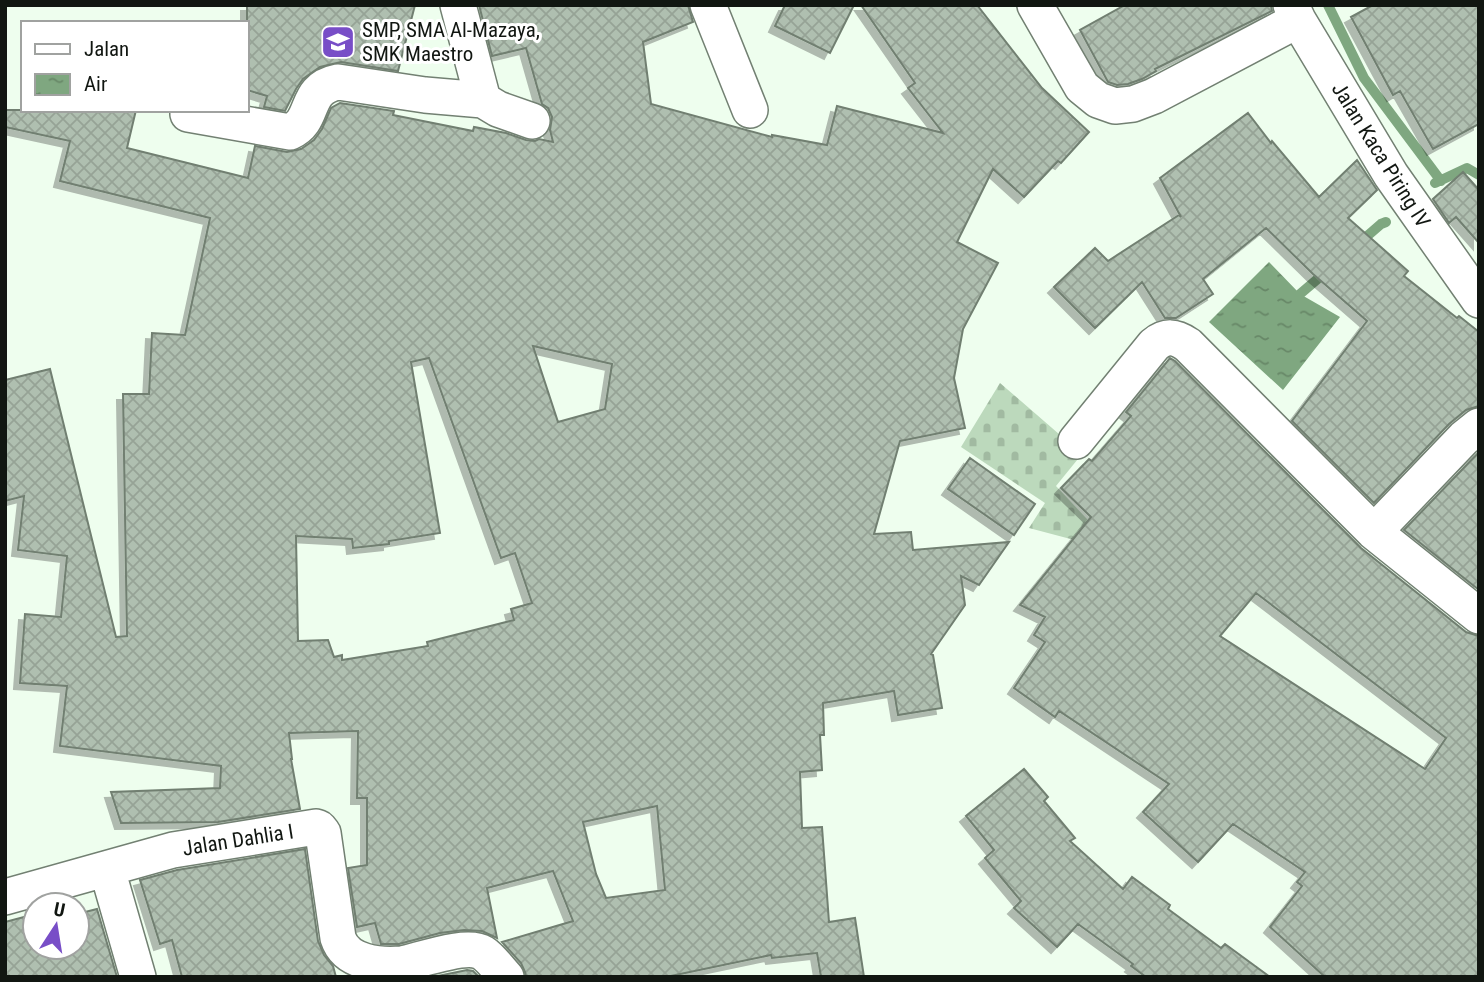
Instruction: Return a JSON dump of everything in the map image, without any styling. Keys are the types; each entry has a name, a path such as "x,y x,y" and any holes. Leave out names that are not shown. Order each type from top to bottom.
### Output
{"street":[{"path":"458,5 483,100"},
{"path":"708,5 750,110"},
{"path":"1035,5 1083,87 1098,100 1115,106 1133,104 1154,96 1295,13"},
{"name":"Jalan Kaca Piring IV","path":"1295,13 1391,175 1479,300"},
{"path":"188,114 290,132 304,121 317,92 327,84 338,82 425,95 483,100 498,109 532,121"},
{"path":"1076,441 1154,345 1164,338 1179,339 1374,532 1479,616"},
{"path":"1374,532 1464,438 1479,426"},
{"name":"Jalan Dahlia I","path":"5,897 173,850 319,828 323,832 338,938 345,951 361,960 392,965 464,950 475,951 483,953 506,977"},
{"path":"107,869 138,977"}],"green space":[{"path":"1000,383 1082,454 1056,486 1101,534 1097,546 1029,528 1045,503 961,447"}],"water":[{"path":"1269,262 1300,294 1340,317 1283,390 1209,322"}],"building":[{"path":"247,5 415,5 398,71 341,62 320,67 303,79 285,111 264,107 267,96 248,90"},
{"path":"479,5 688,5 693,22 643,42 651,104 772,137 827,145 837,106 943,133 908,88 915,83 861,5 977,5 1042,88 1089,132 1061,163 1058,161 1024,197 993,169 957,242 998,263 963,329 954,378 965,428 900,441 874,534 911,532 913,550 1009,542 979,585 961,576 965,605 931,654 942,708 898,715 894,691 823,703 824,735 820,735 822,770 800,772 802,828 822,827 829,922 855,918 864,977 821,977 817,953 772,958 771,955 666,977 526,977 521,963 502,942 573,921 553,871 487,888 497,938 482,931 464,930 440,933 399,944 381,944 375,923 357,927 348,868 367,865 367,798 357,798 358,731 289,733 300,809 218,822 121,823 111,792 220,788 221,766 60,746 67,686 20,683 25,614 61,617 67,556 18,550 24,496 5,501 5,380 50,369 116,637 127,636 123,394 149,394 152,333 185,335 210,218 60,181 70,141 5,127 5,110 136,112 127,148 248,178 255,146 287,152 301,149 314,140 331,108 340,103 394,111 393,115 473,131 474,127 526,140 553,142 550,130 552,117 548,108 542,104 526,48 492,56","holes":["533,346 612,364 605,409 558,422","429,358 501,558 515,553 532,603 511,609 514,620 427,642 428,646 342,660 342,655 334,657 328,640 298,641 296,536 352,539 353,548 389,544 389,541 440,533 411,362","657,806 665,890 606,898 596,874 583,822"]},
{"path":"785,5 854,5 830,53 775,26"},
{"path":"1125,5 1271,5 1272,11 1155,69 1156,71 1142,79 1117,85 1108,82 1080,30"},
{"path":"1373,5 1479,5 1479,124 1433,149 1400,91 1393,95 1351,17"},
{"path":"1248,113 1319,197 1357,160 1377,190 1348,218 1408,271 1404,276 1479,332 1479,406 1466,410 1449,424 1374,503 1292,421 1367,321 1266,228 1203,279 1213,294 1176,318 1165,318 1142,282 1095,328 1054,287 1095,248 1108,261 1179,215 1181,217 1160,178"},
{"path":"1463,172 1479,190 1479,243 1456,217 1449,223 1433,199"},
{"path":"1170,358 1175,361 1361,548 1466,632 1479,636 1479,977 1325,977 1270,927 1302,886 1297,882 1305,872 1233,824 1198,862 1143,812 1169,784 1059,711 1055,717 1014,688 1045,642 1034,635 1045,617 1020,605 1091,517 1061,488 1089,459 1092,461 1131,416 1126,412","holes":["1256,593 1446,738 1425,769 1220,636"]},
{"path":"1479,452 1479,590 1404,530"},
{"path":"970,458 1035,504 1014,535 948,489"},
{"path":"1024,769 1048,797 1044,801 1075,838 1070,841 1123,889 1132,877 1170,905 1168,909 1221,948 1225,944 1270,977 1146,977 1131,966 1133,964 1078,924 1057,947 1014,908 1021,901 985,858 994,850 966,816"},
{"path":"305,849 318,941 333,966 336,977 182,977 172,940 160,944 140,880 177,870"},
{"path":"97,909 117,977 5,977 5,922 21,918 21,961 91,961 91,910"},
{"path":"473,971 479,977 433,977"}],"waterway":[{"path":"1328,5 1364,78 1441,181"},
{"path":"1435,183 1467,168 1479,175"},
{"path":"1358,244 1386,222"},
{"path":"1300,294 1327,271"}],"place":[{"name":"SMP, SMA Al-Mazaya, SMK Maestro","path":"338,42"}]}
